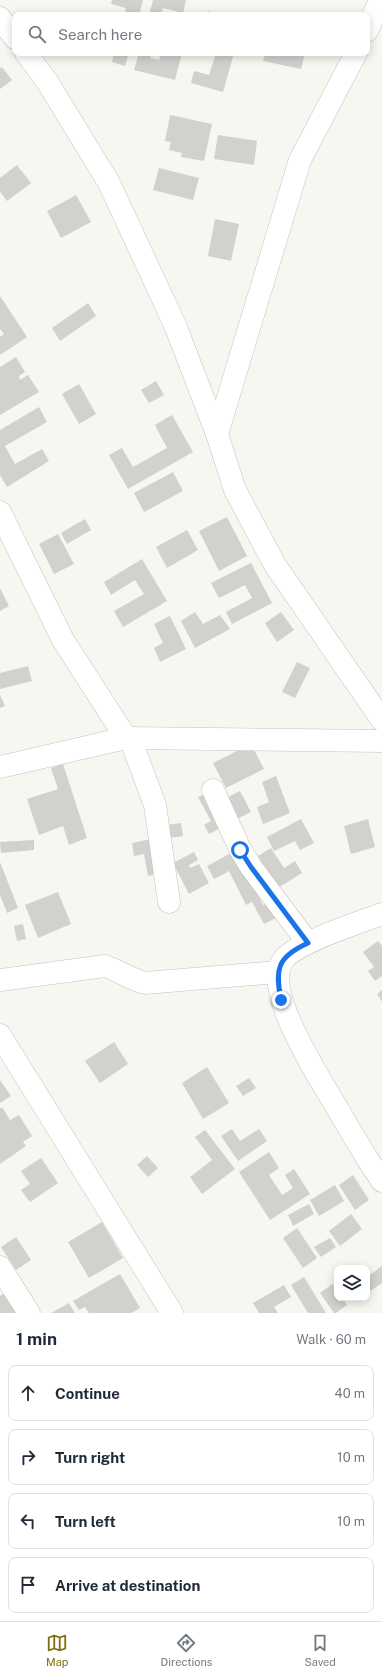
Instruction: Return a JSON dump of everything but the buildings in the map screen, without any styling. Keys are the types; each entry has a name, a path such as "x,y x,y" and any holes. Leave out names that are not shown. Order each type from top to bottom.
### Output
{"street":[{"path":"370,24 380,0"},
{"path":"0,18 12,34"},
{"path":"28,56 48,83 109,183 175,325 217,434 235,490 275,564 382,720"},
{"path":"217,434 300,160 354,56"},
{"path":"0,512 63,640 128,738 153,795 169,902"},
{"path":"0,767 128,738 382,741"},
{"path":"213,790 240,850 308,943"},
{"path":"382,914 295,949 283,960 278,972 281,1000 303,1051 382,1181"},
{"path":"0,980 105,966 145,983 278,972"},
{"path":"0,1035 172,1313"},
{"path":"0,1267 29,1313"}],"route":[{"path":"240,850 308,943 295,949 283,960 278,972 281,1000"}]}
